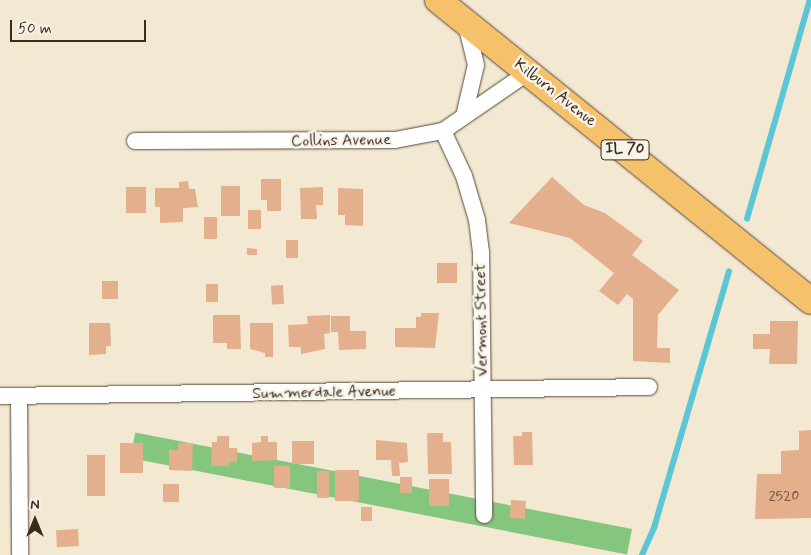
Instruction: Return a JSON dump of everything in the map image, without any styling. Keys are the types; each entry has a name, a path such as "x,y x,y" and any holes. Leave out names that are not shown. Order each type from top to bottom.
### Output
{"main road":[{"name":"Kilburn Avenue","path":"438,0 811,301"}],"street":[{"path":"464,116 476,65 465,22"},
{"name":"Collins Avenue","path":"135,142 338,142 395,140 443,131 527,72"},
{"name":"Vermont Street","path":"443,131 464,176 477,220 481,252 484,516"},
{"name":"Summerdale Avenue","path":"0,396 483,392 648,387"},
{"path":"20,396 20,555"}],"green space":[{"path":"135,432 632,529 627,555 130,458"}],"building":[{"path":"552,177 584,205 605,213 643,241 632,255 679,290 658,315 657,348 670,348 670,363 633,361 633,299 627,294 618,305 599,291 614,273 570,238 509,223"},
{"path":"261,179 281,179 281,211 267,211 267,200 261,200"},
{"path":"188,181 189,189 195,189 198,207 183,208 183,222 160,223 160,207 155,207 155,188 179,188 179,182"},
{"path":"221,186 240,186 240,216 221,216"},
{"path":"126,187 146,187 146,213 126,213"},
{"path":"323,187 323,205 316,205 317,219 301,219 300,188"},
{"path":"338,188 363,189 363,226 345,225 345,215 338,215"},
{"path":"248,210 261,210 261,229 248,229"},
{"path":"204,217 217,217 217,239 204,239"},
{"path":"286,240 298,240 298,258 286,258"},
{"path":"247,248 257,249 257,255 247,255"},
{"path":"437,263 457,263 457,283 437,283"},
{"path":"102,281 118,281 118,299 102,299"},
{"path":"206,284 218,284 218,302 206,302"},
{"path":"283,285 284,304 272,305 271,286"},
{"path":"421,313 439,313 435,348 395,347 395,328 416,328 416,317 421,317"},
{"path":"213,315 240,315 241,349 227,349 227,343 213,343"},
{"path":"330,315 330,333 324,334 325,349 301,354 301,347 289,347 288,325 308,324 307,316"},
{"path":"331,316 350,316 350,331 366,331 366,349 339,350 338,332 331,332"},
{"path":"770,321 798,321 797,364 769,364 770,349 753,349 753,334 770,334"},
{"path":"89,323 110,323 111,346 106,346 106,354 89,355"},
{"path":"250,323 273,323 273,357 265,357 265,353 250,349"},
{"path":"811,430 811,518 755,519 757,474 781,474 781,451 799,450 799,431"},
{"path":"522,432 532,432 533,465 514,465 513,436 522,436"},
{"path":"427,433 443,433 443,442 451,442 452,474 428,474"},
{"path":"217,436 229,436 229,448 237,448 237,462 229,462 229,466 211,466 212,442 217,442"},
{"path":"261,436 268,436 268,442 277,442 277,460 252,461 252,443 261,442"},
{"path":"376,440 407,443 408,462 399,463 400,476 392,476 391,460 376,460"},
{"path":"292,441 314,441 314,464 292,464"},
{"path":"120,443 143,443 143,473 120,473"},
{"path":"178,443 193,443 192,471 169,470 169,450 178,450"},
{"path":"87,455 105,455 105,496 87,496"},
{"path":"274,466 290,466 290,488 274,488"},
{"path":"335,470 359,470 359,501 335,501"},
{"path":"317,471 329,471 329,498 317,498"},
{"path":"400,477 412,477 412,493 400,493"},
{"path":"429,479 449,479 449,506 429,506"},
{"path":"163,484 179,484 179,502 163,502"},
{"path":"511,500 526,501 525,519 510,518"},
{"path":"361,507 372,507 372,521 361,521"},
{"path":"78,529 79,546 57,547 56,530"}],"waterway":[{"path":"747,219 810,0"},
{"path":"642,555 654,528 729,272"}]}
